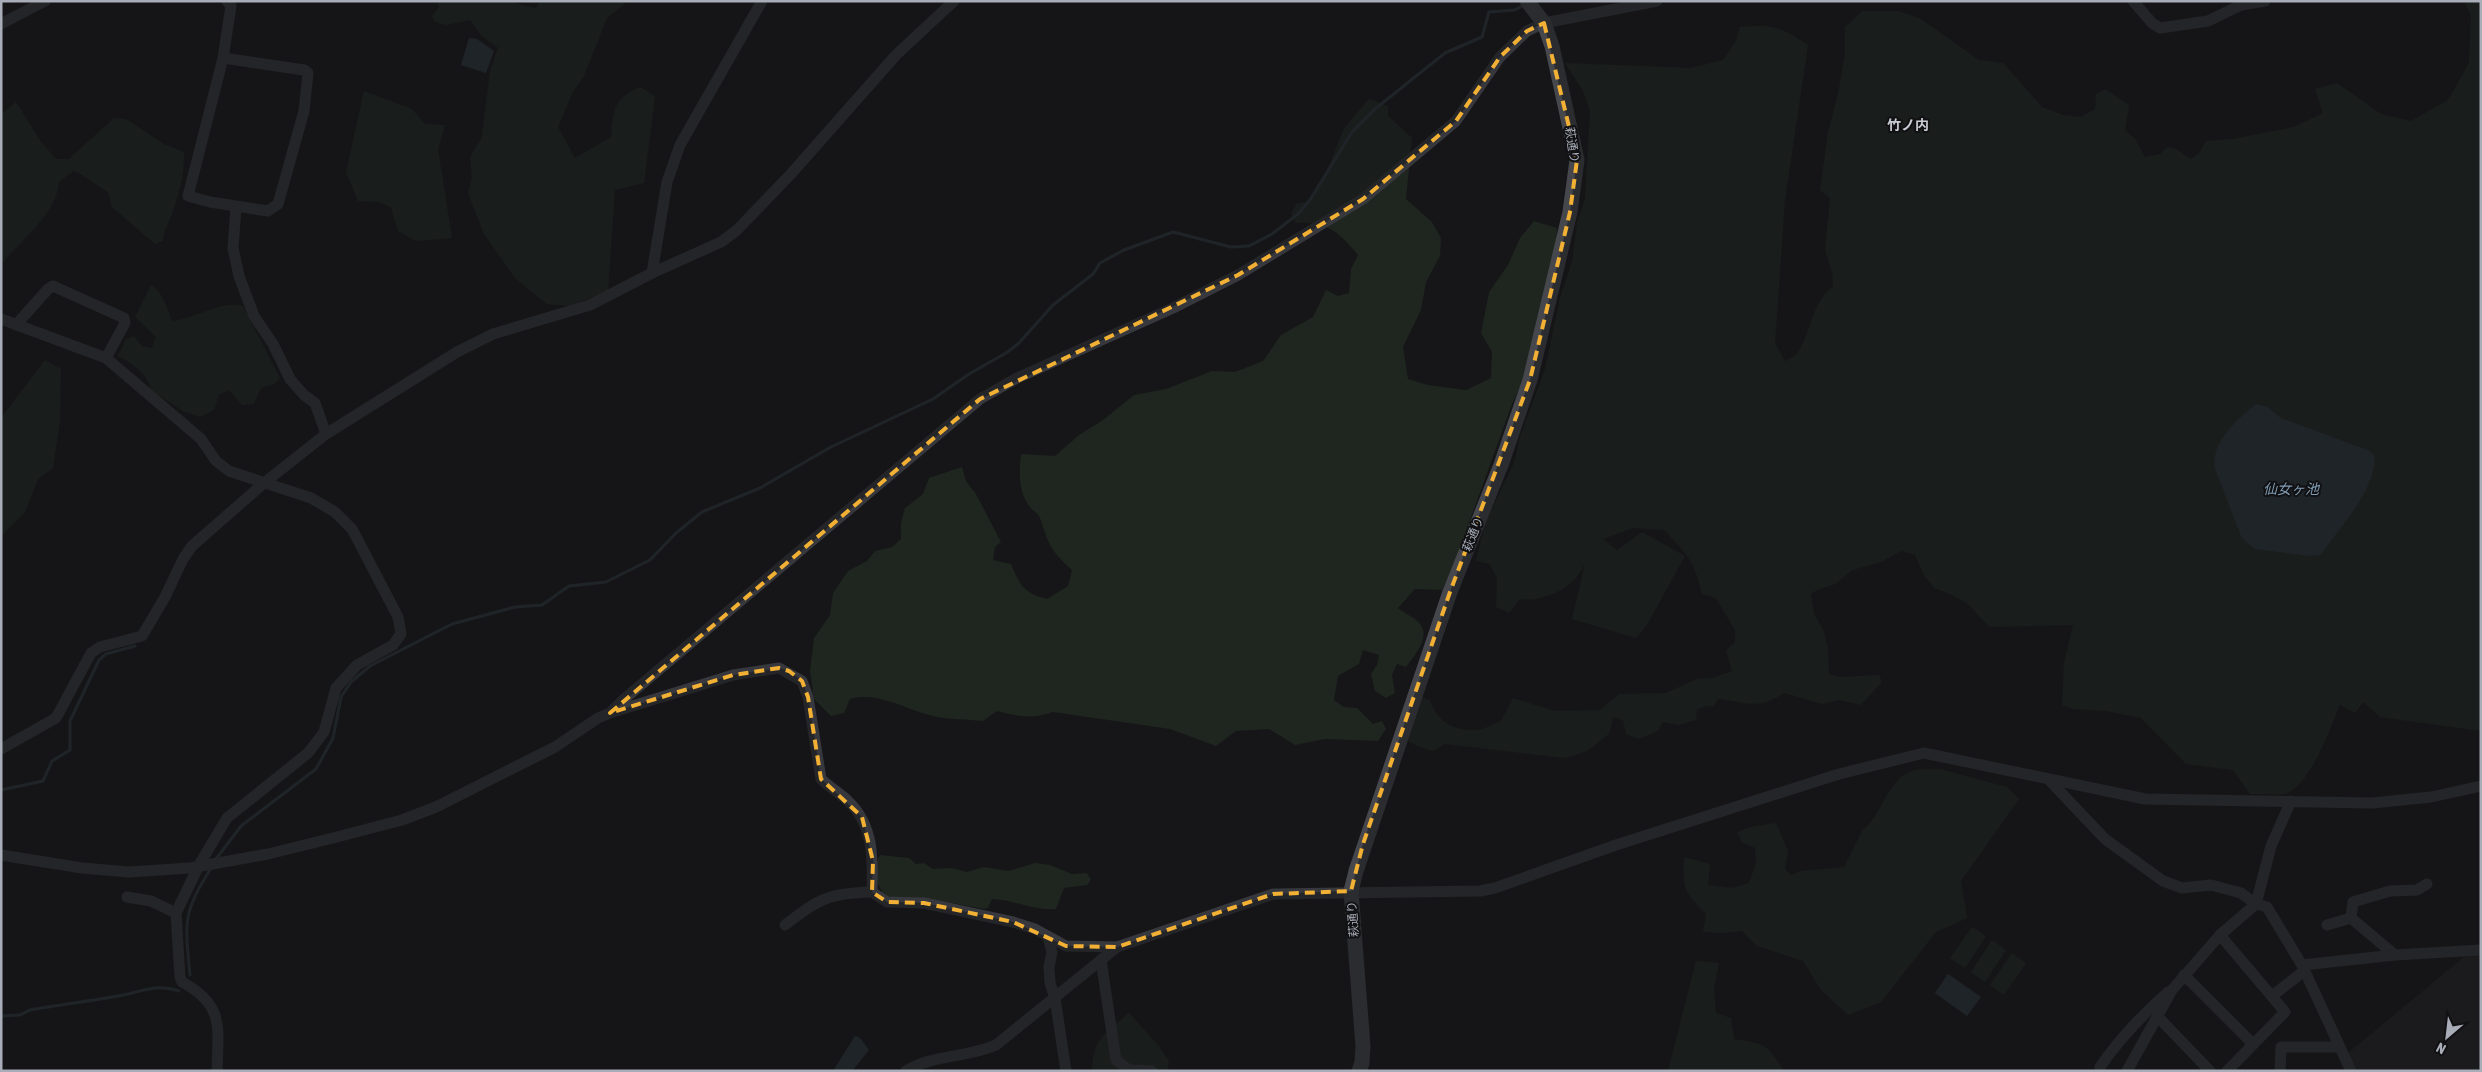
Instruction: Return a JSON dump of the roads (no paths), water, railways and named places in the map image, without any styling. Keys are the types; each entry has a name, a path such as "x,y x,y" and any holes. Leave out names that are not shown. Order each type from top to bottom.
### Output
{"street":[{"path":"1,24 45,1"},
{"path":"223,58 304,70 308,73 304,111 278,204 268,211 188,196 223,58 232,6 227,1"},
{"path":"652,273 667,182 680,145 762,1"},
{"path":"1,749 56,718 91,653 100,647 142,636 183,559 192,546 264,483 326,434 457,352 493,334 590,305 652,273 721,242 750,218 896,55 954,1"},
{"name":"萩通り","path":"1359,1071 1362,1063 1363,1046 1351,891 1363,844 1450,592 1501,465 1530,380 1570,212 1577,160 1552,46 1544,23 1527,1"},
{"path":"610,713 622,700 980,399 1018,378 1173,308 1238,275 1363,199 1456,122 1500,57 1528,31 1544,23 1657,1"},
{"path":"2133,1 2152,23 2160,28 2208,21 2241,5 2265,1"},
{"path":"236,206 233,248 239,276 254,316 273,344 290,379 304,395 315,403 326,434"},
{"path":"16,325 48,288 53,286 124,318 125,323 106,358"},
{"path":"1,319 106,358 201,439 216,461 234,474 311,498 335,512 352,529 398,617 401,634 392,645 357,666 336,688 327,724 317,743 228,818 199,866 176,913 180,977 182,982 195,988 207,1001 218,1022 216,1071"},
{"path":"1,855 82,868 129,872 199,866 268,854 402,820 436,807 555,748 598,718 610,713 733,675 779,668 789,671 802,681 808,697 821,779 848,800 862,817 868,831 873,861 872,892"},
{"path":"1052,952 1066,946 1117,947 1273,894 1351,891 1480,891 1506,886 1616,845 1839,774 1896,758 1924,753 2050,781 2144,799 2372,803 2431,797 2481,786"},
{"path":"2050,781 2105,839 2163,881 2182,888 2211,885 2241,893 2256,904 2267,907 2303,968 2351,1071"},
{"path":"2127,1071 2172,990 2220,935 2256,904 2271,846 2291,801"},
{"path":"2351,918 2353,902 2390,890 2417,890 2427,884"},
{"path":"785,925 814,903 842,893 872,892 887,902 924,903 1035,928 1066,946"},
{"path":"127,897 146,899 176,913"},
{"path":"2327,925 2351,918"},
{"path":"2351,918 2395,955"},
{"path":"2220,935 2285,1012 2226,1071"},
{"path":"1048,937 1052,952 1049,967 1050,983 1055,998 1066,1071"},
{"path":"906,1071 921,1062 980,1052 996,1045 1117,947"},
{"path":"2272,996 2303,968 2395,955 2481,950"},
{"path":"1101,960 1116,1060 1129,1070 1152,1071"},
{"path":"2184,975 2253,1044"},
{"path":"2100,1066 2140,1016 2172,990"},
{"path":"2158,1017 2210,1071"},
{"path":"2280,1071 2280,1047 2340,1047"}],"water":[{"path":"469,38 477,39 494,51 486,73 461,65"},
{"name":"仙女ヶ池","path":"2256,404 2268,407 2281,418 2368,450 2374,455 2374,468 2370,481 2355,508 2321,555 2310,556 2255,549 2241,536 2215,469 2215,459 2217,450 2226,432"},
{"path":"1948,974 1981,997 1967,1016 1935,993"},
{"path":"855,1036 860,1038 869,1050 852,1071 833,1071"}],"waterway":[{"path":"216,859 241,826 316,769 333,738 341,697 351,682 370,666 452,624 515,607 542,605 569,586 606,582 650,560 676,533 702,512 760,488 831,447 933,399 969,374 1006,353 1018,344 1053,305 1093,274 1100,263 1124,250 1173,232 1231,247 1249,246 1272,234 1298,214 1310,200 1352,132 1375,109 1445,53 1482,37 1489,12 1515,10 1524,5"},
{"path":"1,790 43,781 52,761 70,750 70,721 99,660 106,654 135,646"},
{"path":"190,975 187,943 188,918 195,896 212,867"},
{"path":"1,1016 20,1015 30,1010 118,996 154,988 179,991"}],"district":[{"name":"竹ノ内","path":"1908,125"}]}
